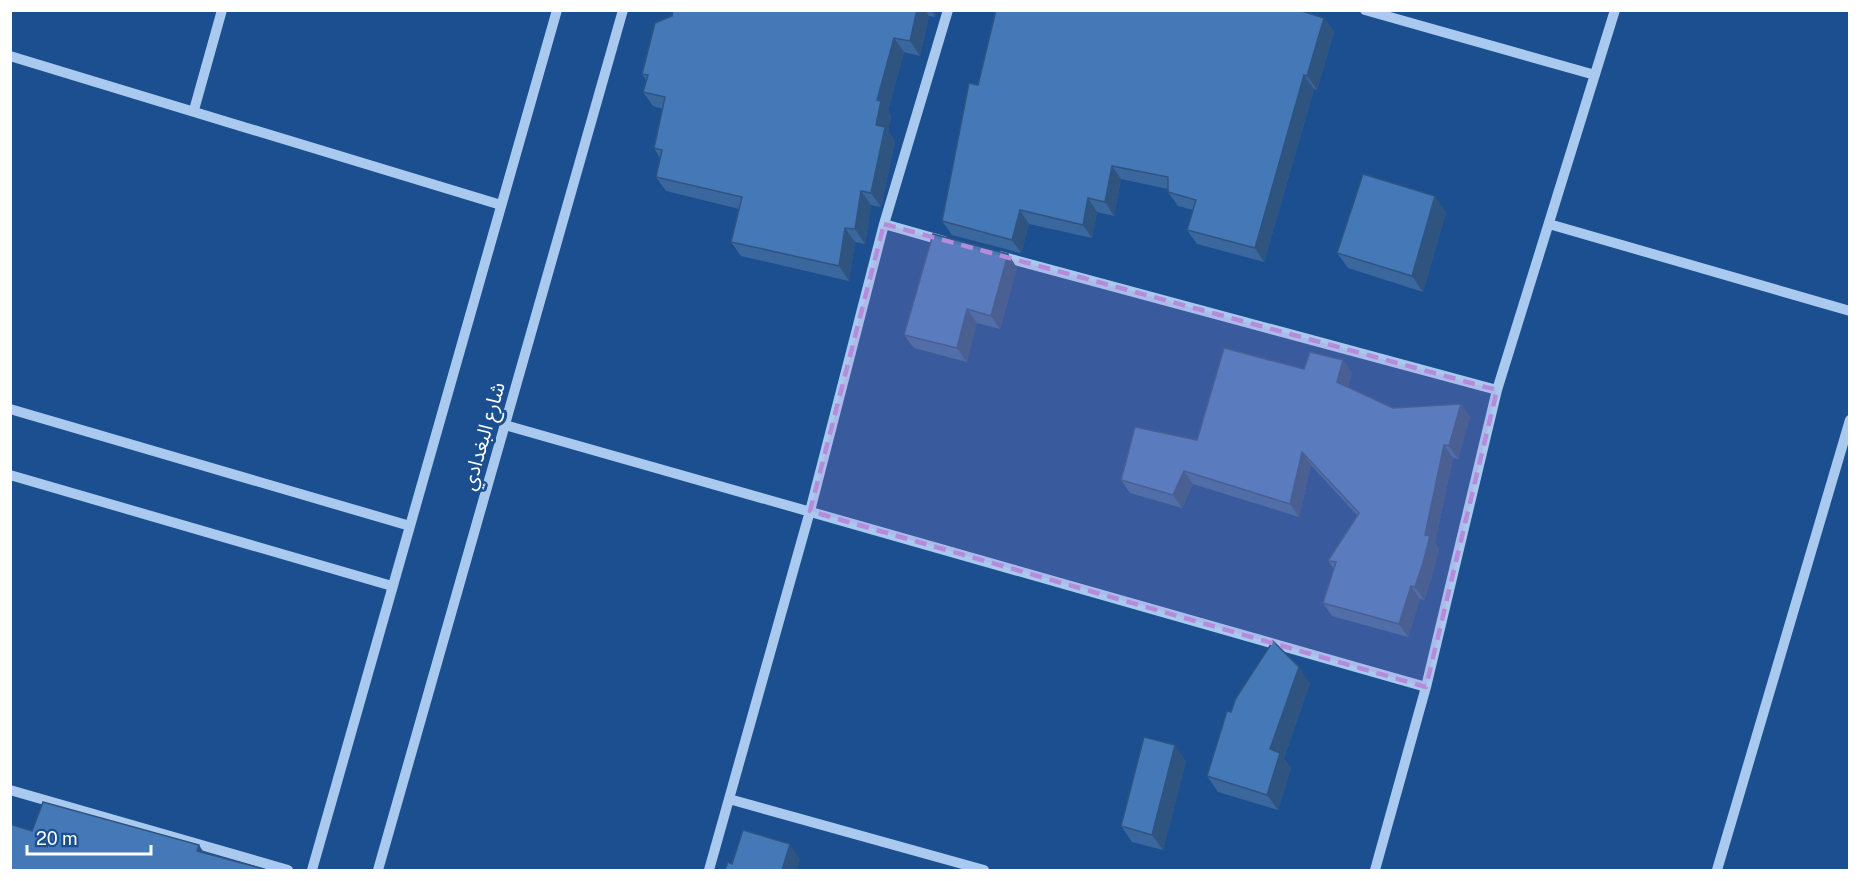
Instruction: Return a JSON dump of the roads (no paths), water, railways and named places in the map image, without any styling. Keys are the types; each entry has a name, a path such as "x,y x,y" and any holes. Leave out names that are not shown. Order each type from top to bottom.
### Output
{"street":[{"path":"194,110 222,10"},
{"path":"312,870 557,10"},
{"name":"شارع البغدادي","path":"378,870 623,10"},
{"path":"709,870 810,511 884,224 948,10"},
{"path":"1365,10 1595,75"},
{"path":"1375,870 1426,687 1497,390 1615,10"},
{"path":"10,56 501,205"},
{"path":"884,224 953,243"},
{"path":"1549,224 1850,311"},
{"path":"988,252 1497,390"},
{"path":"10,409 410,526"},
{"path":"1717,870 1850,420"},
{"path":"505,425 1426,687"},
{"path":"10,475 392,586"},
{"path":"10,790 288,870"},
{"path":"729,799 984,870"}]}
